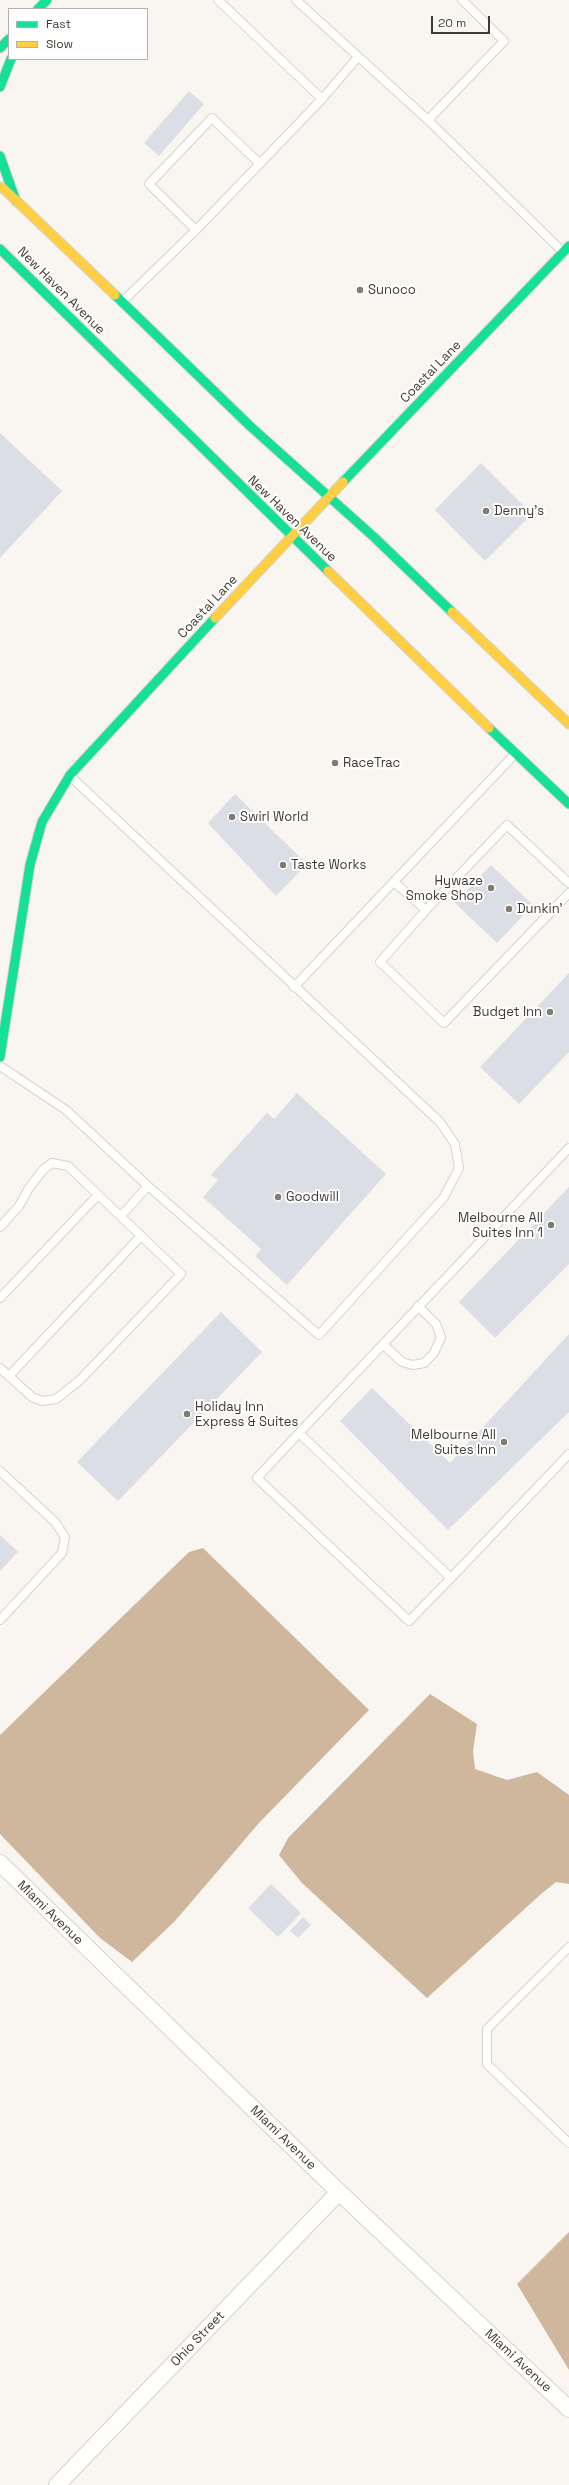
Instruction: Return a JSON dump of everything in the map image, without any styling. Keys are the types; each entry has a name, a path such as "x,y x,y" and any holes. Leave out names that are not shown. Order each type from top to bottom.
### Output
{"main road":[{"path":"39,8 48,0"},
{"path":"47,8 53,0"},
{"path":"0,48 8,40"},
{"path":"0,87 11,60"},
{"path":"0,156 16,201"},
{"path":"0,186 250,426 329,497 569,724"},
{"name":"New Haven Avenue","path":"0,249 291,536 569,804"},
{"name":"Coastal Lane","path":"0,1056 30,865 42,822 70,775 291,536 566,249"}],"street":[{"name":"Miami Avenue","path":"0,1863 340,2192 569,2410"},
{"name":"Ohio Street","path":"57,2485 340,2192"}],"lane":[{"path":"218,0 322,99"},
{"path":"296,0 428,120 566,249"},
{"path":"428,120 504,41 462,0"},
{"path":"122,303 260,164 322,99 358,57"},
{"path":"196,230 150,184 212,118 260,164"},
{"path":"294,987 516,753"},
{"path":"0,1066 66,1110 148,1186 319,1335 444,1197 459,1168 455,1144 440,1122 294,987 70,775"},
{"path":"569,883 507,825 426,910 380,962 444,1023 569,893"},
{"path":"394,882 426,910"},
{"path":"569,1148 257,1478 409,1621 569,1454"},
{"path":"0,1227 19,1206 29,1188 42,1170 52,1163 68,1166 181,1274 79,1381 56,1399 42,1401 32,1397 0,1368"},
{"path":"121,1216 148,1186"},
{"path":"0,1298 98,1195"},
{"path":"8,1376 141,1236"},
{"path":"383,1344 402,1362 413,1365 424,1363 434,1353 441,1337 436,1324 418,1306"},
{"path":"299,1433 451,1578"},
{"path":"0,1471 54,1522 65,1537 62,1553 0,1620"},
{"path":"569,1947 487,2028 487,2064 569,2143"}],"shaded area":[{"path":"203,1548 369,1710 259,1823 175,1921 132,1962 100,1938 0,1834 0,1735 189,1552"},
{"path":"430,1694 477,1724 473,1751 475,1769 507,1780 537,1772 569,1795 569,1884 556,1882 427,1998 302,1883 279,1855 288,1838"},
{"path":"569,2232 569,2370 517,2284"}],"building":[{"path":"189,91 204,104 159,156 144,143"},
{"path":"0,433 62,491 0,558"},
{"path":"481,463 532,514 485,561 435,510"},
{"path":"235,794 307,864 276,896 208,823"},
{"path":"491,865 533,905 497,943 455,903"},
{"name":"Budget Inn","path":"569,973 569,1052 519,1104 480,1067"},
{"path":"297,1093 386,1174 287,1285 255,1256 261,1249 203,1197 218,1180 211,1175 267,1113 274,1119"},
{"name":"Melbourne All Suites Inn 1","path":"569,1187 569,1264 495,1338 459,1302"},
{"path":"221,1312 262,1352 118,1501 77,1462"},
{"name":"Melbourne All Suites Inn","path":"569,1334 569,1412 448,1530 340,1421 372,1388 450,1463"},
{"path":"0,1535 18,1552 0,1571"},
{"path":"271,1884 301,1913 278,1937 248,1908"},
{"path":"303,1917 311,1925 298,1938 290,1931"}],"traffic: fast":[{"path":"39,8 47,0"},
{"path":"0,48 8,40"},
{"path":"0,87 11,60"},
{"path":"0,156 16,201"},
{"path":"343,482 569,246"},
{"path":"0,249 328,571"},
{"path":"115,295 250,426 375,538 452,612"},
{"path":"0,1057 30,865 42,822 70,775 215,618"},
{"path":"489,728 569,804"}],"traffic: slow":[{"path":"2,187 115,295"},
{"path":"215,618 343,482"},
{"path":"328,571 489,728"},
{"path":"452,612 569,724"}],"place":[{"name":"Sunoco","path":"360,290"},
{"name":"Denny's","path":"486,511"},
{"name":"RaceTrac","path":"335,763"},
{"name":"Swirl World","path":"232,817"},
{"name":"Taste Works","path":"283,865"},
{"name":"Hywaze Smoke Shop","path":"491,888"},
{"name":"Dunkin'","path":"509,909"},
{"name":"Budget Inn","path":"550,1012"},
{"name":"Goodwill","path":"278,1197"},
{"name":"Melbourne All Suites Inn 1","path":"551,1225"},
{"name":"Holiday Inn Express & Suites","path":"187,1414"},
{"name":"Melbourne All Suites Inn","path":"504,1442"}]}
